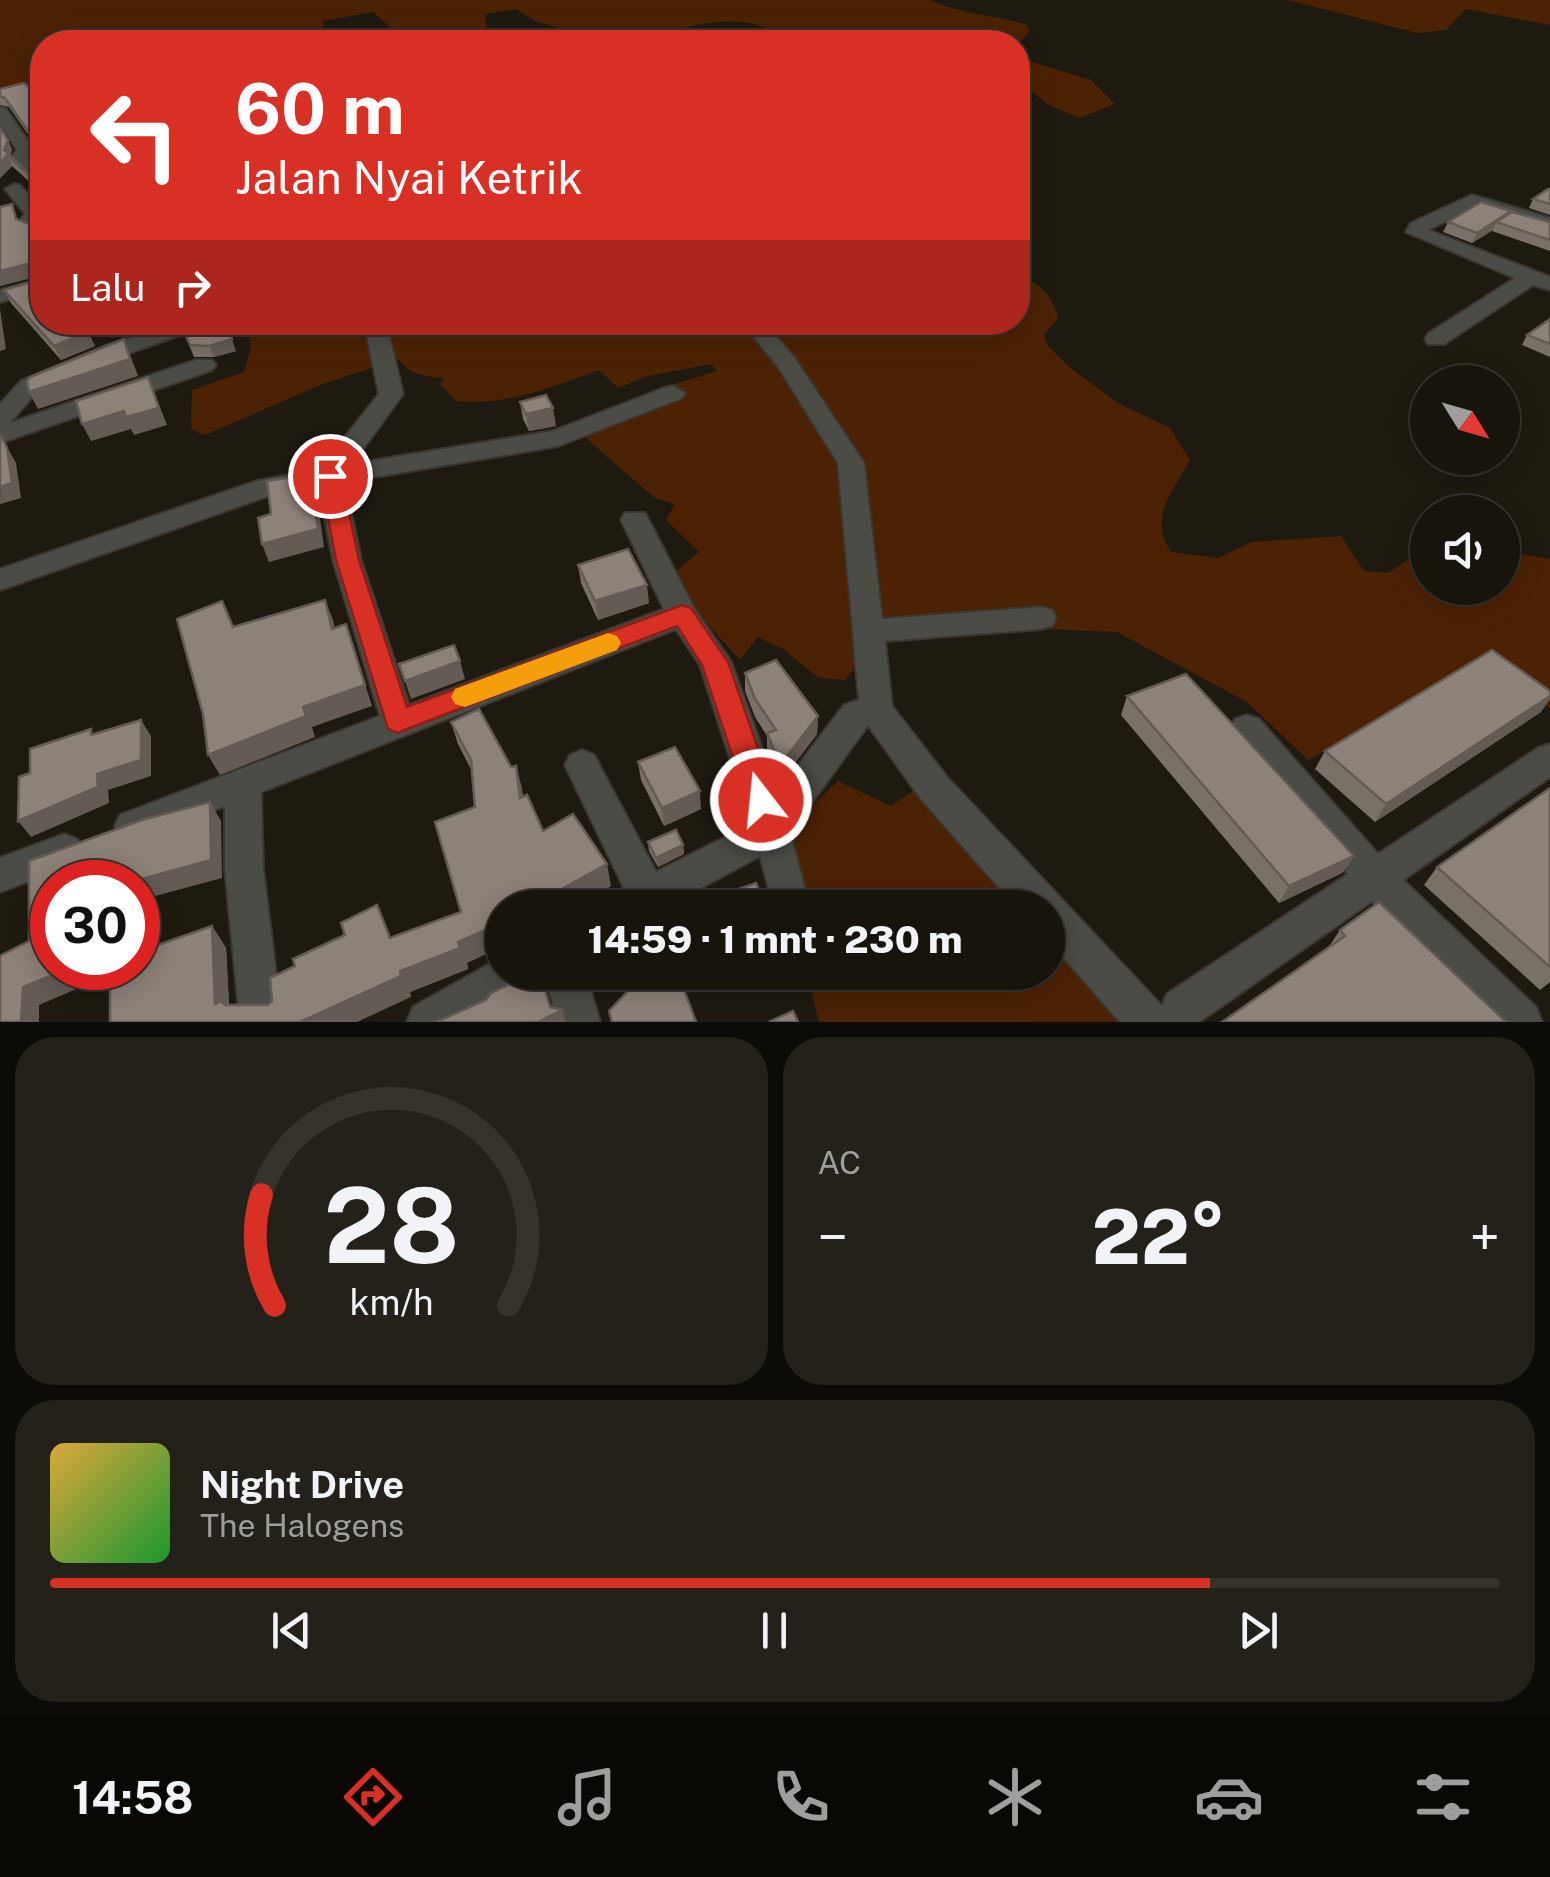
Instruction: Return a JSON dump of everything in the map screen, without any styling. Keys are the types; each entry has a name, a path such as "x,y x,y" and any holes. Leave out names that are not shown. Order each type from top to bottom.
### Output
{"street":[{"path":"0,112 26,150 20,157 0,158"},
{"path":"20,157 30,167"},
{"path":"7,191 30,210"},
{"path":"1540,280 1416,232 1418,227 1463,202 1480,201 1550,224"},
{"path":"1436,339 1540,280"},
{"path":"0,296 30,288"},
{"path":"0,419 29,386 144,335"},
{"path":"378,335 391,394 330,476 348,560 398,722"},
{"path":"763,335 786,362 851,463 876,710 934,788 1027,890"},
{"path":"0,435 204,366"},
{"path":"0,580 266,487 558,438 673,393"},
{"path":"635,520 668,620 715,662 753,767 787,890"},
{"path":"870,631 1040,618"},
{"path":"0,876 244,786 398,722 668,620"},
{"path":"658,890 769,833 856,714 876,710"},
{"path":"1246,729 1373,876 1522,1022"},
{"path":"1065,928 1165,1015 1550,758"},
{"path":"582,765 632,890"},
{"path":"244,786 244,870 261,1022"},
{"path":"428,1022 485,990"},
{"path":"569,990 579,1022"}],"shaded area":[{"path":"0,0 930,0 1027,25 1030,30 770,30 728,22 678,30 565,30 535,21 516,9 485,14 487,30 393,30 373,12 323,21 323,30 30,30 30,84 0,90"},
{"path":"1288,0 1550,0 1550,25 1466,9 1446,30 1417,33"},
{"path":"1030,61 1091,80 1115,104 1079,118 1049,105 1030,90"},
{"path":"1030,282 1049,296 1058,318 1044,335 1048,346 1069,367 1118,403 1170,428 1190,460 1162,516 1171,552 1218,558 1252,542 1341,536 1364,571 1388,573 1410,559 1410,605 1520,605 1520,554 1550,559 1550,708 1479,664 1308,760 1247,702 1117,632 915,624 874,642 845,680 819,678 783,649 758,637 740,660 667,579 699,552 666,520 675,504 655,498 587,439 589,417 654,390 717,371 711,364 648,376 618,388 599,370 529,394 475,402 456,401 440,384 444,378 419,374 398,359 323,384 205,435 191,429 192,390 244,372 251,348 249,335 1030,335"},
{"path":"838,781 891,806 916,789 1004,890 806,890 793,851 793,824"},
{"path":"1065,960 1119,1022 819,1022 812,993 1065,990"}],"building":[{"path":"24,83 30,88 30,134 0,96 0,89"},
{"path":"0,128 8,140 4,150 29,174 7,155 0,163"},
{"path":"1548,189 1550,204 1533,199"},
{"path":"1481,202 1511,211 1477,233 1448,222"},
{"path":"12,204 16,219 30,224 30,263 0,271 0,207"},
{"path":"1512,212 1550,222 1550,240 1496,222"},
{"path":"30,282 30,319 4,290"},
{"path":"1550,319 1550,344 1527,335"},
{"path":"44,335 81,335 54,346"},
{"path":"186,335 230,335 232,339 209,346 190,345"},
{"path":"124,339 130,359 29,392 30,377"},
{"path":"148,377 159,408 126,417 124,411 82,424 76,401"},
{"path":"546,395 553,408 526,414 520,402"},
{"path":"0,436 7,448 12,483 0,487"},
{"path":"310,474 318,529 262,544 258,518 271,514 267,481"},
{"path":"628,549 647,585 595,601 578,565"},
{"path":"325,600 332,629 346,624 365,685 303,707 306,716 208,755 203,714 177,619 222,601 233,627"},
{"path":"454,645 460,661 405,681 399,664"},
{"path":"1492,650 1550,691 1550,696 1386,804 1325,751"},
{"path":"776,660 818,716 780,765 767,733 776,730 755,699 745,673"},
{"path":"1186,674 1354,856 1289,886 1127,696"},
{"path":"479,709 511,767 516,766 520,798 527,795 543,831 573,814 607,864 560,890 485,890 485,930 458,942 460,948 400,971 401,976 300,1022 110,1022 110,990 160,990 160,944 212,926 215,1004 221,1001 225,1005 268,1005 272,1001 270,978 295,966 293,959 345,935 341,923 377,905 390,938 461,912 435,822 475,807 471,760 451,722"},
{"path":"141,720 141,760 97,774 98,787 18,821 19,777 30,773 30,749 91,729 91,735"},
{"path":"675,747 700,791 662,808 638,762"},
{"path":"1550,788 1550,967 1437,867"},
{"path":"210,802 211,860 160,874 160,860 32,860 142,820"},
{"path":"676,830 683,845 656,858 648,842"},
{"path":"29,861 30,984 23,987 21,1022 0,1022 0,956 29,941"},
{"path":"756,883 759,890 736,890"},
{"path":"1379,902 1506,1022 1222,1022 1345,936 1340,930"},
{"path":"545,990 550,1007 562,1010 538,1022 436,1022 486,1000 491,993"},
{"path":"629,990 684,990 696,1022 612,1022 609,1011"},
{"path":"793,1011 798,1022 769,1022"}],"slow traffic":[{"path":"465,697 608,643"}],"route":[{"path":"330,476 348,560 398,722 682,614 715,662 761,800"}]}
